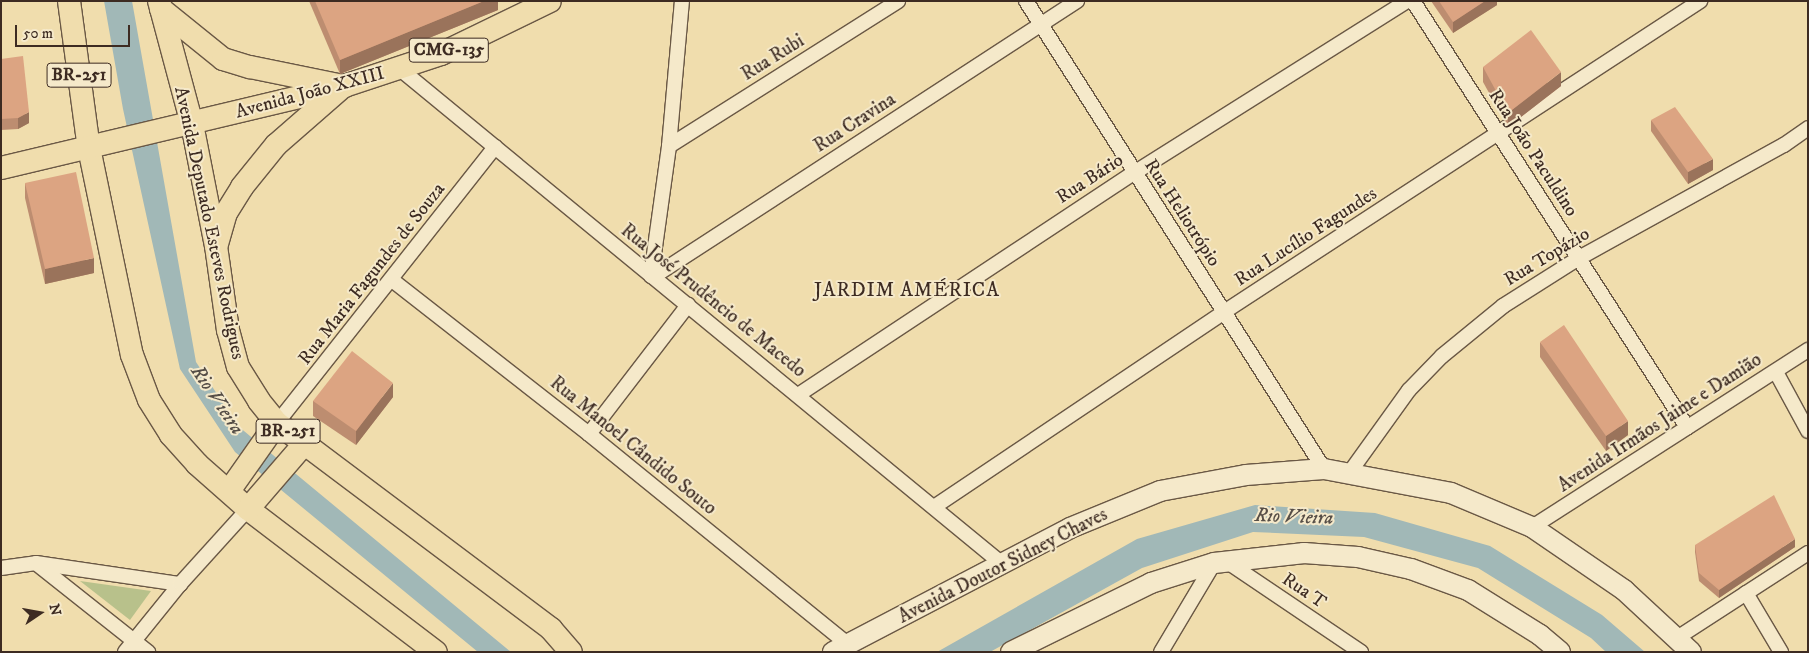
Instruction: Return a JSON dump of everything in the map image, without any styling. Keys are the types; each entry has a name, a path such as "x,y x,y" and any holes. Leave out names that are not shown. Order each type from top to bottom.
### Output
{"main road":[{"name":"BR-251","path":"69,1 89,148 132,355 150,400 171,435 190,457 232,486 252,505 436,652"},
{"name":"Avenida João XXIII","path":"89,148 344,86 400,69 441,54 550,1"},
{"path":"160,5 223,59 344,86"},
{"name":"Avenida Deputado Esteves Rodrigues","path":"160,5 192,124 216,246 228,330 238,368 273,428 551,629 571,652"},
{"path":"216,246 226,214 242,187 276,145 344,86"},
{"name":"CMG-135","path":"1,168 89,148"},
{"path":"232,486 273,428"},
{"path":"252,505 300,449"},
{"name":"Avenida Doutor Sidney Chaves","path":"841,648 1070,528 1160,491 1246,475 1324,469 1350,472 1451,493 1532,527 1624,590 1684,645"},
{"path":"1011,652 1151,583 1220,562 1304,553 1358,557 1411,569 1468,590 1540,635 1560,652"},
{"path":"551,629 583,652"}],"street":[{"path":"652,276 669,146 682,1"},
{"name":"Rua Rubi","path":"669,146 898,1"},
{"name":"Rua Heliotrópio","path":"1026,1 1324,469"},
{"name":"Rua Cravina","path":"652,276 1077,1"},
{"name":"Rua Bário","path":"798,395 1134,173 1407,1"},
{"name":"Rua João Paculdino","path":"1413,1 1687,427"},
{"name":"Rua Lucílio Fagundes","path":"934,507 1224,312 1700,1"},
{"name":"Rua José Prudêncio de Macedo","path":"400,69 1001,563"},
{"name":"Rua Topázio","path":"1350,472 1403,398 1442,356 1503,306 1579,258 1784,145 1808,128"},
{"name":"Rua Maria Fagundes de Souza","path":"273,428 392,280 495,147"},
{"name":"Rua Manoel Cândido Souto","path":"392,280 589,434 841,648"},
{"path":"589,434 688,305"},
{"name":"Avenida Irmãos Jaime e Damião","path":"1532,527 1808,350"},
{"path":"1776,372 1808,431"},
{"path":"125,652 180,584 252,505"},
{"path":"1684,645 1746,593 1808,554"},
{"path":"1,568 36,562 180,584"},
{"path":"36,562 148,652"},
{"path":"1160,652 1220,562"},
{"name":"Rua T","path":"1220,562 1355,650"},
{"path":"1746,593 1781,652"}],"green space":[{"path":"80,581 151,591 130,620"}],"water":[{"name":"Rio Vieira","path":"104,1 132,1 196,362 238,426 511,652 478,652 235,452 180,369 123,109"},
{"name":"Rio Vieira","path":"1255,505 1375,513 1490,546 1602,615 1645,652 1606,652 1591,638 1478,568 1364,537 1253,532 1142,568 990,652 937,652 1137,539"}],"building":[{"path":"315,1 484,1 340,60"},
{"path":"1439,1 1485,1 1453,22"},
{"path":"1531,30 1561,72 1508,113 1483,67"},
{"path":"23,56 29,112 18,118 1,119 1,59"},
{"path":"1675,107 1713,159 1688,172 1651,120"},
{"path":"76,172 94,258 45,269 25,183"},
{"path":"1564,325 1628,421 1606,436 1540,342"},
{"path":"352,351 393,383 356,431 313,401"},
{"path":"1774,495 1795,539 1719,590 1699,573 1695,545"}],"district":[{"name":"JARDIM AMÉRICA","path":"907,290"}]}
